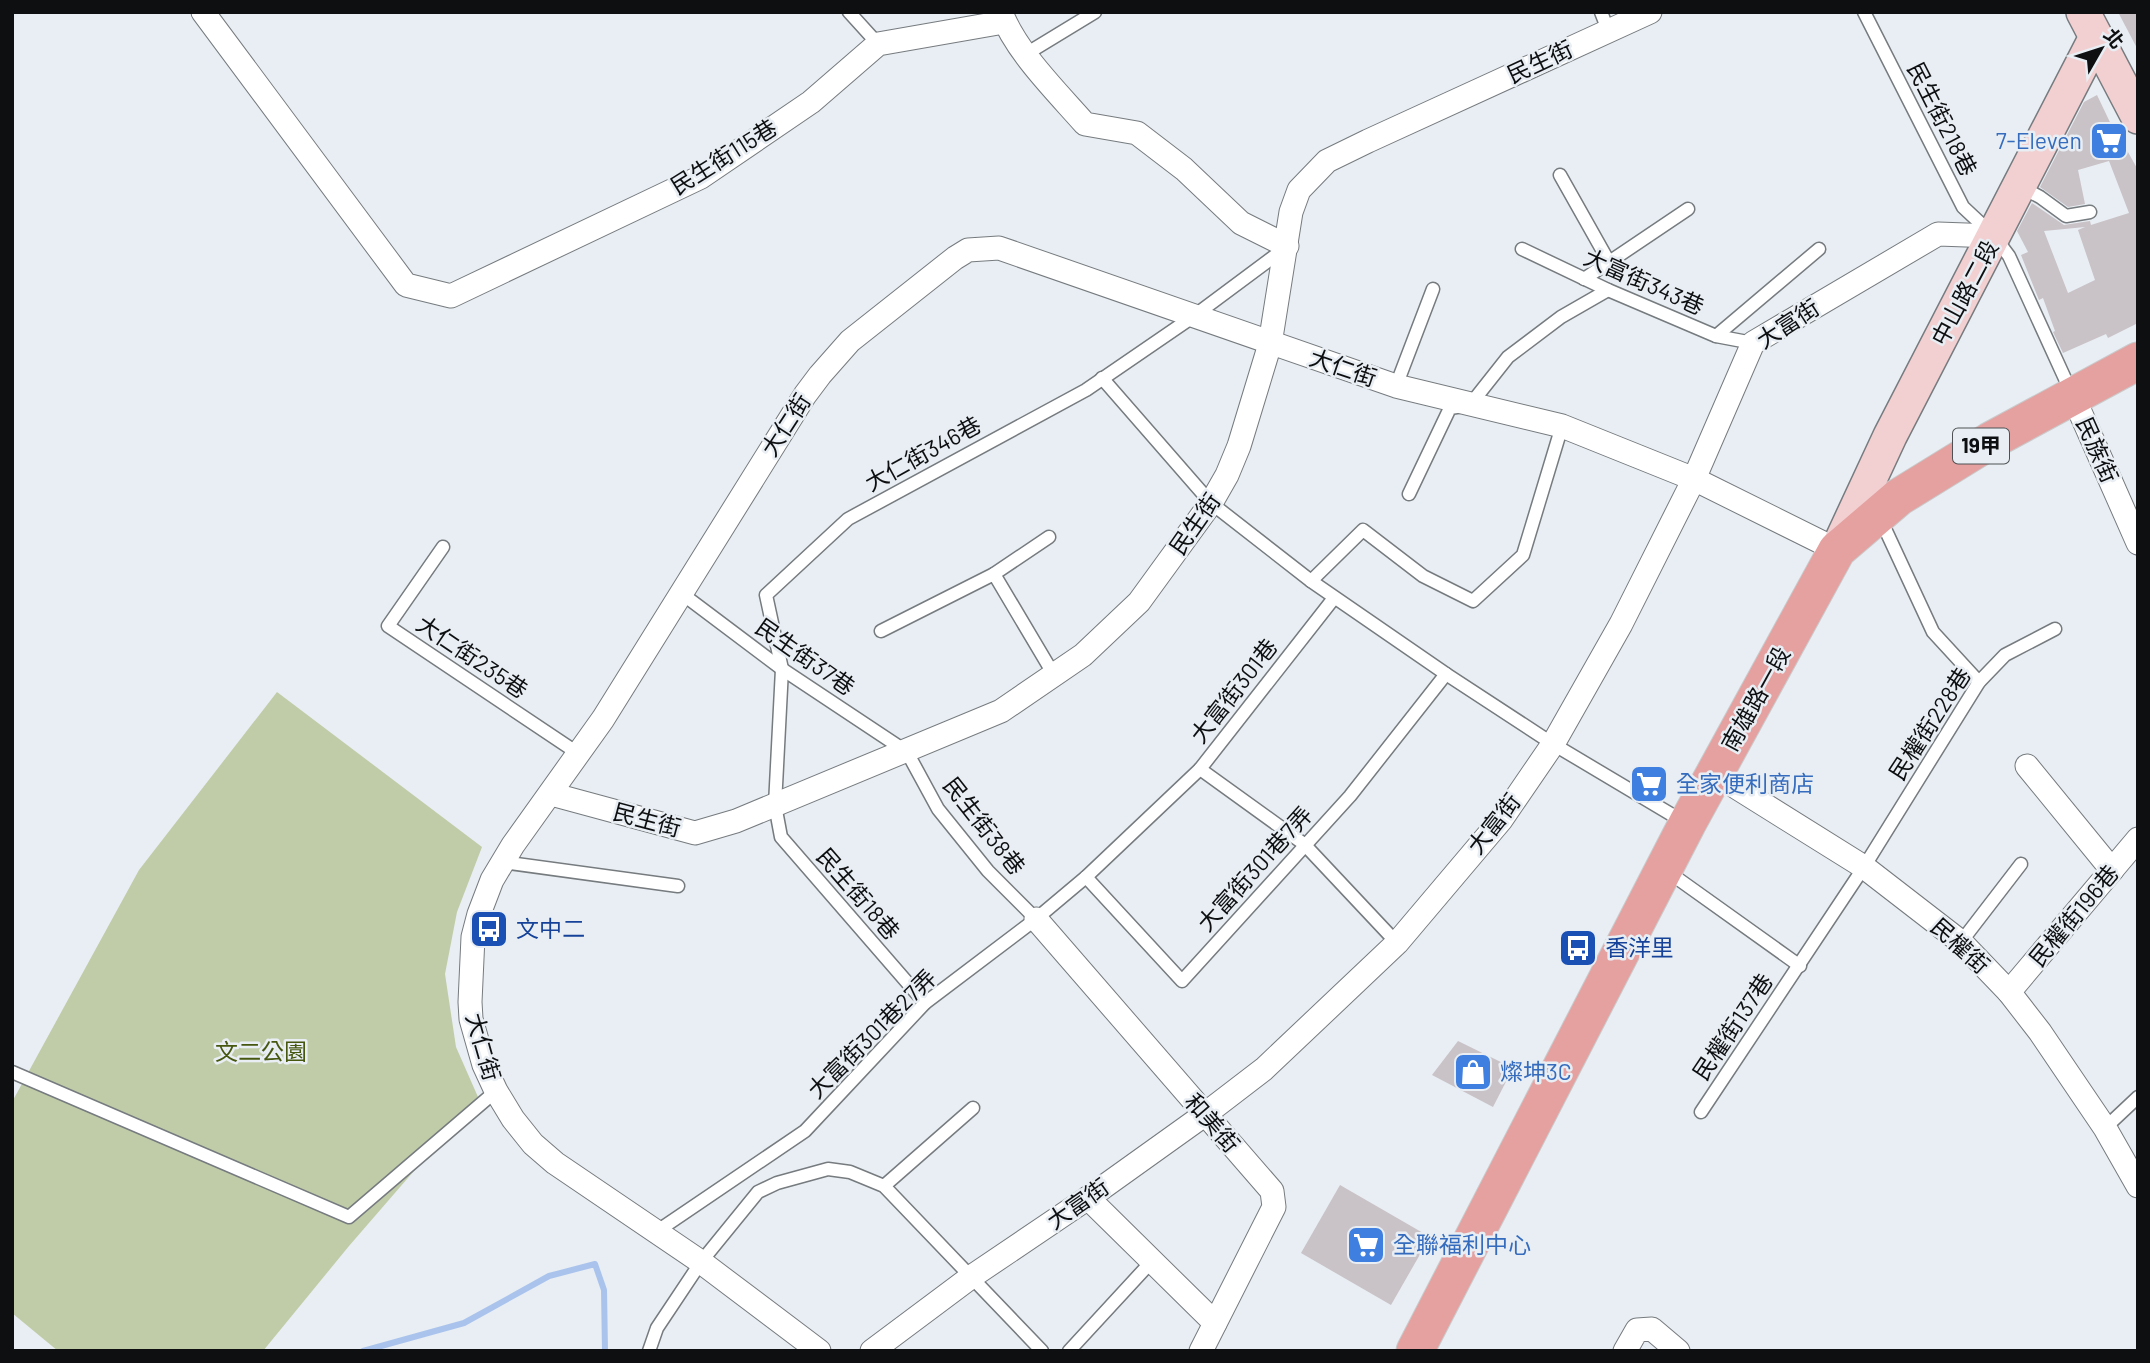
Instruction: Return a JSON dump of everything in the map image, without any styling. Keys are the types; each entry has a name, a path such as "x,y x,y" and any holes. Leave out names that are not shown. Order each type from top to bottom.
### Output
{"main road":[{"name":"南雄路一段","path":"1415,1351 1687,824 1836,550 1899,496 1957,460 2138,361"}],"street":[{"name":"民生街115巷","path":"203,12 406,285 451,296 701,177 811,102 878,44"},
{"name":"民生街","path":"551,794 695,833 736,821 1001,711 1054,675 1083,654 1139,603 1212,503 1227,475 1239,446 1270,344 1291,212 1299,190 1327,161 1605,21 1650,12"},
{"path":"878,44 1002,17 1026,54 1085,124 1137,133 1184,169 1241,223 1287,246"},
{"name":"中山路二段","path":"1836,550 1890,436 2019,186 2090,25"},
{"name":"中山路二段","path":"2090,25 2138,117"},
{"name":"大富街","path":"872,1351 971,1277 1204,1115 1264,1069 1397,943 1501,820 1553,744 1621,624 1694,479 1753,343 1938,234 1994,236"},
{"name":"大仁街","path":"819,1351 701,1262 555,1163 541,1150 513,1119 496,1091 477,1043 470,1002 473,937 485,895 502,862 603,719 805,395 849,341 968,250 999,248 1396,386 1562,426 1694,479 1836,550"},
{"name":"民族街","path":"2073,396 2138,543"},
{"path":"2027,766 2112,870"},
{"name":"民權街","path":"1715,774 1864,867 1961,942 2009,992 2040,1032 2105,1128 2138,1186"},
{"name":"民權街196巷","path":"2009,992 2138,839"},
{"name":"和美街","path":"1037,919 1272,1191 1274,1207 1200,1351"},
{"path":"1088,1198 1214,1323"},
{"path":"1625,1351 1637,1330 1652,1329 1678,1351"}],"lane":[{"path":"849,12 878,44"},
{"path":"1026,54 1095,12"},
{"name":"民生街218巷","path":"1864,12 1963,207 1994,236 2009,256 2073,396"},
{"path":"1560,175 1609,262"},
{"path":"2019,186 2066,216 2090,212"},
{"path":"1584,279 1688,209"},
{"name":"大仁街346巷","path":"775,805 782,669 766,595 848,519 1086,390 1194,316 1287,246"},
{"path":"1716,336 1819,248"},
{"name":"大富街343巷","path":"1522,249 1608,290 1716,336 1753,343"},
{"path":"1396,386 1433,289"},
{"path":"1409,494 1450,408 1469,405 1508,357 1561,317 1608,290"},
{"path":"1102,378 1212,503 1311,581 1553,744 1687,824"},
{"path":"1311,581 1363,530 1423,576 1473,601 1523,555 1562,426"},
{"path":"1878,514 1933,632 1979,682"},
{"path":"881,631 994,574 1049,537"},
{"name":"大仁街235巷","path":"443,547 388,626 579,754"},
{"path":"994,574 1054,675"},
{"name":"民生街37巷","path":"681,593 782,669 907,752"},
{"name":"大富街301巷","path":"1334,598 1200,769 1304,845 1397,943"},
{"name":"民權街228巷","path":"1864,867 1979,682 2005,655 2054,629"},
{"name":"大富街301巷7弄","path":"1086,877 1182,981 1350,796 1446,674"},
{"name":"民生街38巷","path":"907,752 938,808 988,871 1037,919"},
{"name":"大富街301巷27弄","path":"656,1232 805,1131 925,1003 1037,919 1086,877 1200,769"},
{"name":"民生街18巷","path":"775,805 781,837 925,1003"},
{"path":"502,862 678,886"},
{"path":"1961,942 2021,864"},
{"name":"民權街137巷","path":"1701,1112 1864,867"},
{"name":"民權街137巷","path":"1664,869 1800,966"},
{"path":"12,1072 349,1217 496,1091"},
{"path":"2105,1128 2138,1097"},
{"path":"884,1186 974,1108"},
{"path":"649,1351 657,1328 701,1262 758,1192 777,1183 828,1169 850,1172 884,1186 1042,1351"},
{"path":"1069,1351 1152,1261"}],"green space":[{"name":"文二公園","path":"277,692 482,847 457,912 445,974 456,1047 478,1097 349,1246 263,1351 58,1351 12,1313 12,1102 139,870"}],"building":[{"path":"2118,12 2138,12 2138,50"},
{"path":"2097,95 2117,137 2119,136 2138,170 2138,323 2108,338 2106,334 2063,353 2053,332 2055,331 2043,298 2039,300 2021,255 2028,252 2017,231 2032,203 2064,225 2090,221 2091,225 2129,213 2109,161 2078,170 2085,204 2068,207 2040,187 2084,102","holes":["2085,227 2078,230 2095,280 2068,293 2044,231"]},
{"name":"燦坤3C","path":"1458,1041 1513,1068 1493,1107 1432,1075"},
{"name":"全聯福利中心","path":"1340,1185 1430,1237 1391,1305 1301,1253"}],"waterway":[{"path":"363,1351 464,1323 549,1276 595,1264 604,1290 605,1351"}],"place":[{"name":"7-Eleven","path":"2109,141"},
{"name":"全家便利商店","path":"1649,784"},
{"name":"文中二","path":"489,929"},
{"name":"香洋里","path":"1578,948"},
{"name":"燦坤3C","path":"1473,1072"},
{"name":"全聯福利中心","path":"1366,1245"}]}
